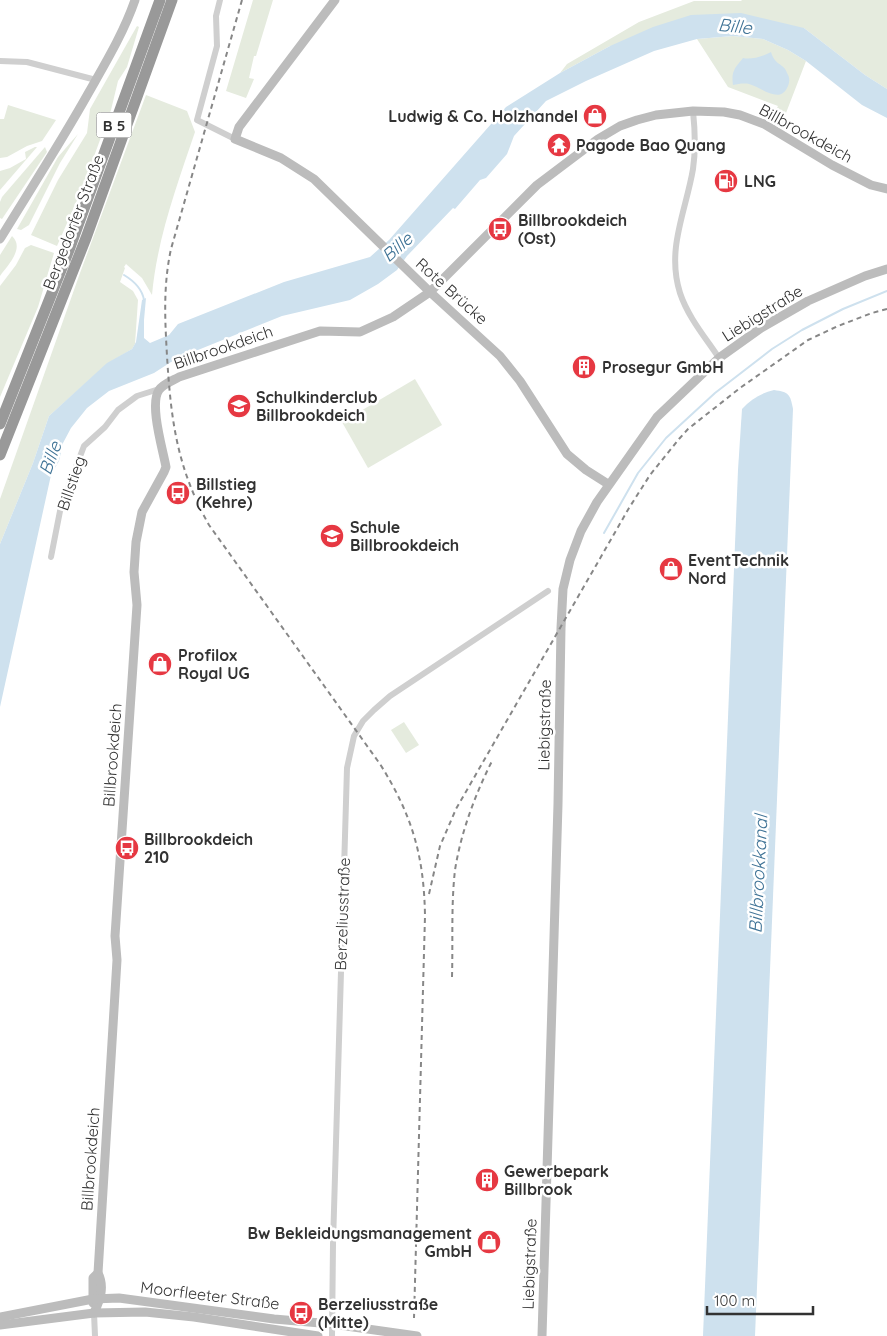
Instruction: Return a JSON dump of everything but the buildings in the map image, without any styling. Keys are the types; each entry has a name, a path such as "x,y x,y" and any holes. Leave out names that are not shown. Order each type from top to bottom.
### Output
{"highway":[{"name":"Bergedorfer Straße","path":"0,424 69,250 160,0"},
{"name":"Bergedorfer Straße","path":"0,455 86,238 172,0"}],"street":[{"path":"0,239 64,136 96,80 122,32 135,0"},
{"name":"Rote Brücke","path":"220,0 216,16 217,46 197,120 235,139 281,158 314,179 402,266 500,356 520,381 567,454 586,470 608,484"},
{"path":"235,139 239,127 335,0"},
{"path":"0,62 27,62 96,80"},
{"path":"693,111 695,156 691,180 678,228 674,260 680,292 688,311 719,358"},
{"name":"Billbrookdeich","path":"95,1336 94,1313 97,1299 93,1278 98,1274 117,960 115,936 137,605 134,580 136,542 142,512 166,467 156,409 156,398 160,389 179,377 320,331 360,332 393,317 430,292 537,185 598,139 620,126 637,120 656,115 693,111 732,114 764,124 871,186 887,190"},
{"name":"Liebigstraße","path":"542,1336 558,804 560,635 562,597 567,568 587,519 608,484 657,417 719,358 761,328 808,301 887,269"},
{"name":"Billstieg","path":"51,557 62,506 84,446 105,427 118,410 137,396 160,389"},
{"name":"Berzeliusstraße","path":"332,1336 346,768 354,736 363,721 390,696 548,591"},
{"name":"Moorfleeter Straße","path":"0,1317 97,1299 119,1298 417,1336"},
{"name":"Moorfleeter Straße","path":"0,1325 94,1313 164,1313 318,1336"}],"shaded area":[{"path":"253,0 273,0 256,56 254,56 249,78 254,79 246,98 226,91"},
{"path":"887,0 887,89 865,75 804,28 610,46 560,73 567,64 639,22 694,1"},
{"path":"137,26 139,27 127,67 118,81 111,110 82,189 57,246 31,235 58,180 87,133 90,109"},
{"path":"733,36 763,39 788,50 806,61 781,126 770,120 778,106 728,87 697,39"},
{"path":"146,95 187,111 195,132 163,233 152,295 142,278 126,264 120,282 133,291 138,300 135,344 132,349 107,364 49,416 33,463 0,544 0,499 80,273"},
{"path":"8,105 56,120 42,141 27,146 7,157 0,158 0,119 4,119"},
{"path":"78,134 60,163 29,225 21,230 17,229 58,157"},
{"path":"37,147 0,190 0,171 26,159 25,152"},
{"path":"45,147 47,152 2,219 0,218 0,202 2,197"},
{"path":"12,236 16,241 16,251 11,262 0,276 0,255"},
{"path":"31,245 54,253 38,307 0,397 0,286 16,265 25,248"},
{"path":"415,379 442,425 368,468 342,422"},
{"path":"404,722 419,745 406,753 391,730"}],"water":[{"name":"Bille","path":"741,13 804,28 865,75 887,89 887,118 862,105 806,61 788,50 763,39 733,36 697,39 654,51 546,101 514,136 507,154 486,178 480,180 455,209 453,208 407,256 397,270 378,284 350,300 282,316 193,352 171,362 154,373 109,391 87,408 71,428 63,443 59,461 51,475 0,707 0,544 33,463 49,416 107,363 132,349 136,342 142,300 146,298 144,338 150,343 169,335 178,324 284,282 370,257 389,240 506,107 560,73 610,46 653,27 691,15"},
{"path":"771,52 775,60 784,67 789,77 789,84 784,93 775,95 749,84 733,85 734,70 743,58 757,57"},
{"name":"Billbrookkanal","path":"774,390 788,395 793,409 755,1336 703,1336 742,409 756,397"}],"waterway":[{"path":"124,275 137,285 144,300"},
{"path":"604,533 638,473 666,438 715,393 772,349 802,330 843,309 887,291"}],"railway":[{"path":"242,0 168,263 165,316 171,402 183,464 198,504 209,525 380,764 400,801 414,836 422,874 425,916 414,1318"},
{"path":"429,894 440,846 456,809 629,508 650,475 688,429 740,388 808,340 838,326 887,309"},
{"path":"452,977 455,870 469,814 492,761"}],"place":[{"name":"Ludwig & Co. Holzhandel","path":"595,116"},
{"name":"Pagode Bao Quang","path":"559,145"},
{"name":"LNG","path":"726,181"},
{"name":"Billbrookdeich (Ost)","path":"500,229"},
{"name":"Prosegur GmbH","path":"584,367"},
{"name":"Schulkinderclub Billbrookdeich","path":"239,406"},
{"name":"Billstieg (Kehre)","path":"178,493"},
{"name":"Schule Billbrookdeich","path":"332,536"},
{"name":"EventTechnik Nord","path":"671,569"},
{"name":"Profilox Royal UG","path":"160,664"},
{"name":"Billbrookdeich 210","path":"127,848"},
{"name":"Gewerbepark Billbrook","path":"487,1180"},
{"name":"Bw Bekleidungsmanagement GmbH","path":"489,1242"},
{"name":"Berzeliusstraße (Mitte)","path":"301,1313"}]}
